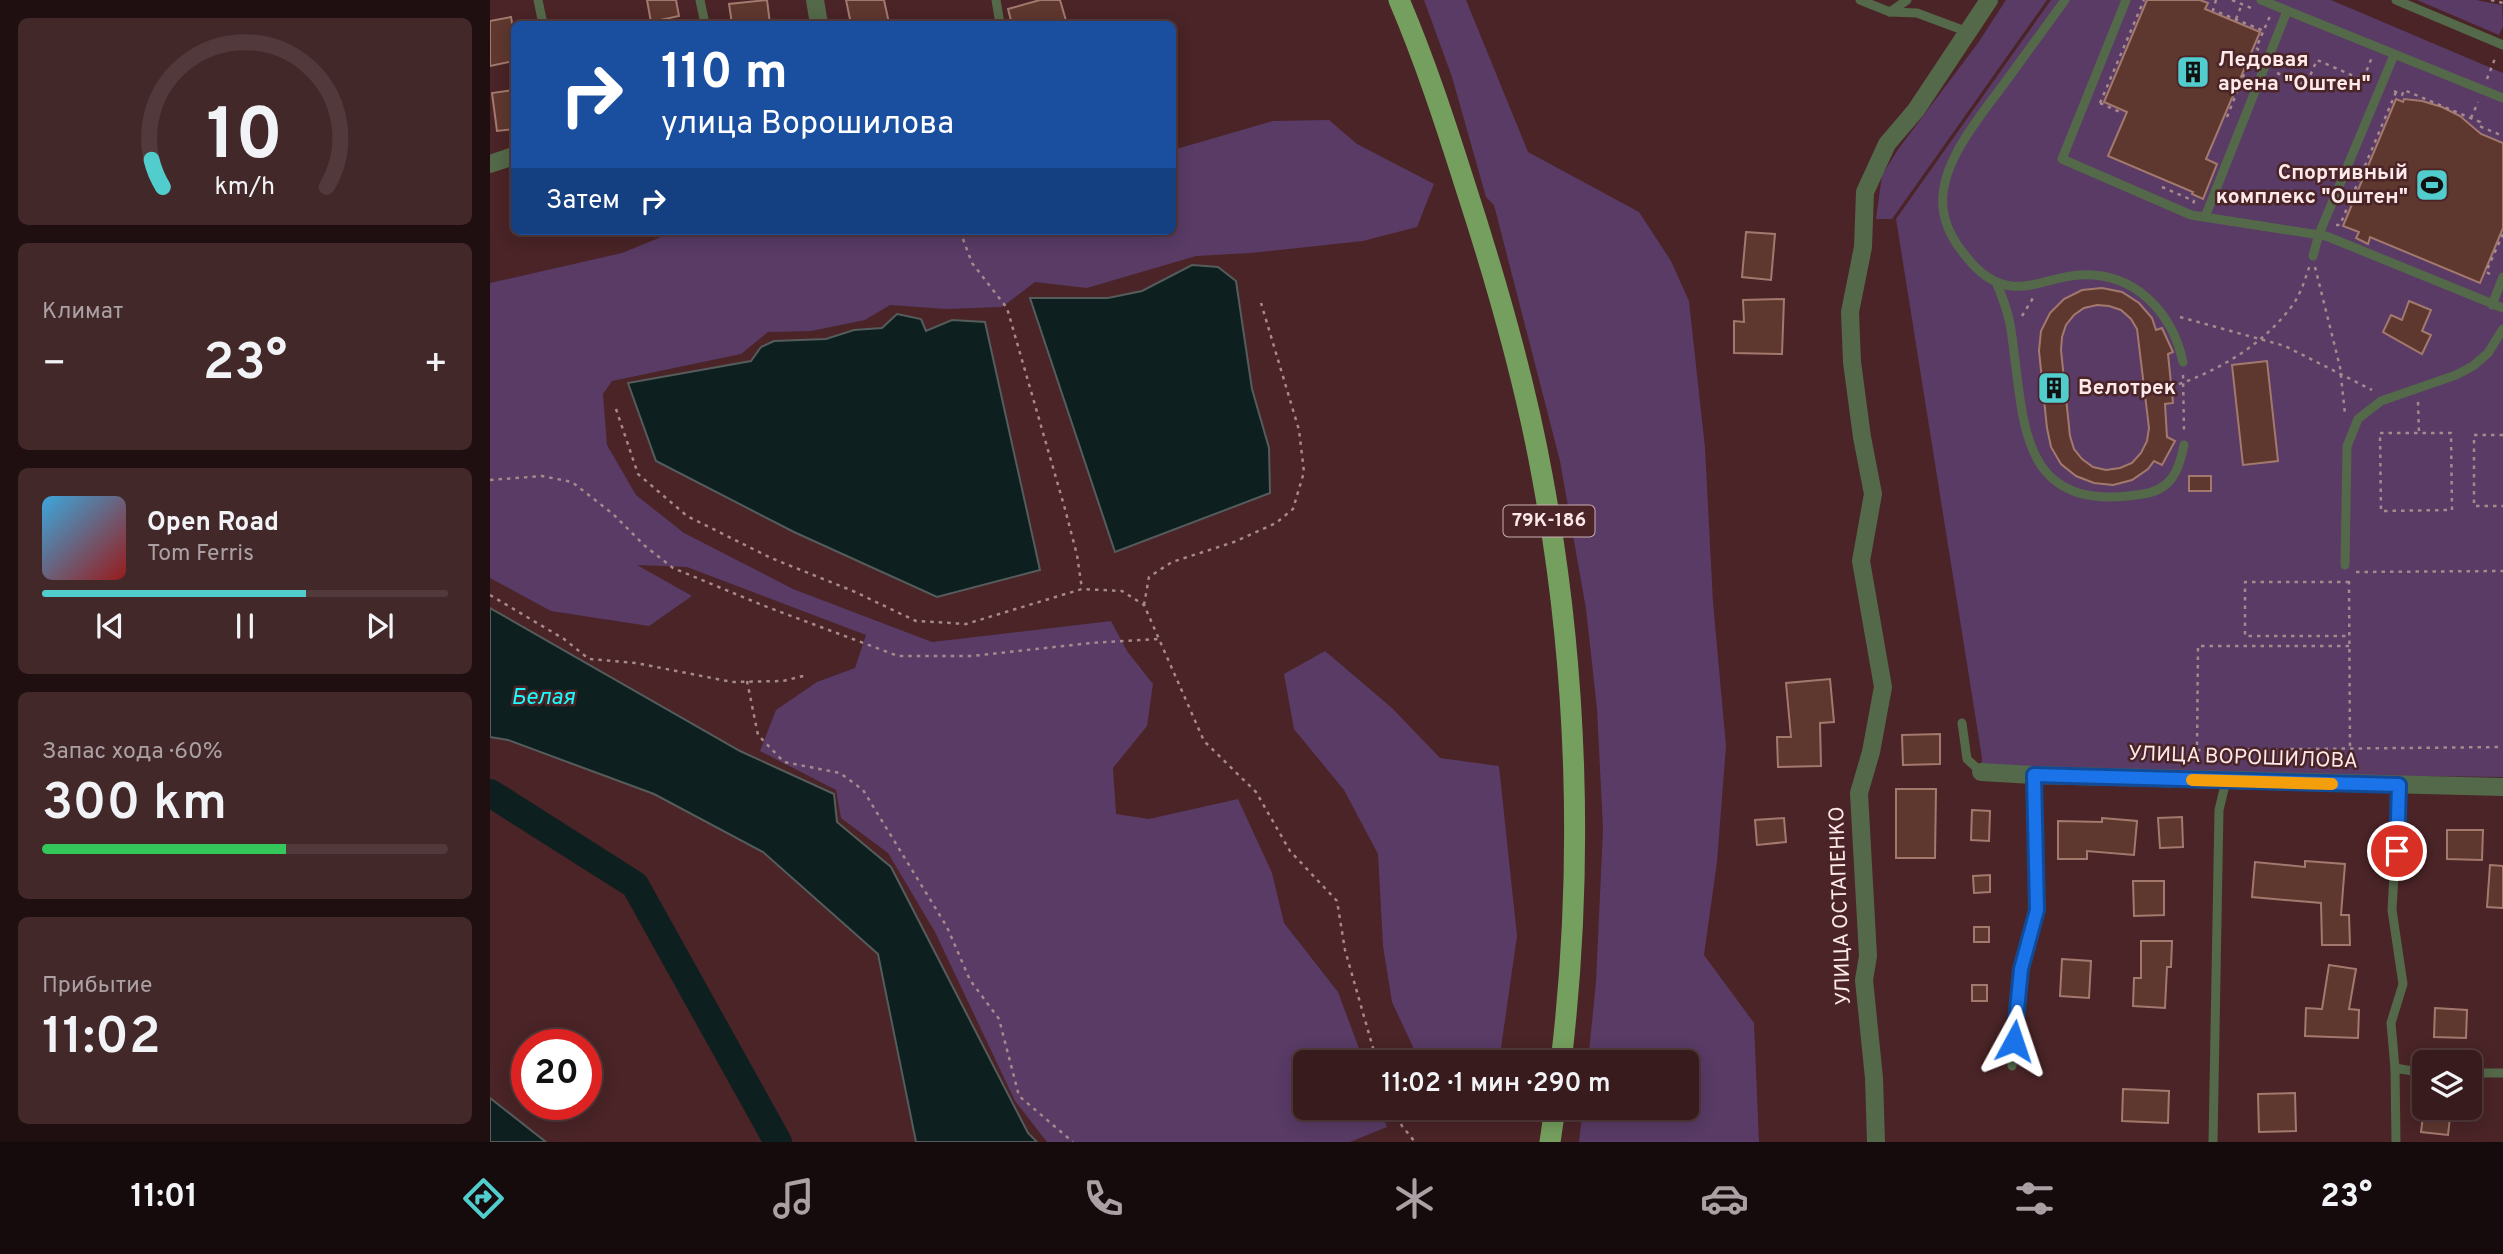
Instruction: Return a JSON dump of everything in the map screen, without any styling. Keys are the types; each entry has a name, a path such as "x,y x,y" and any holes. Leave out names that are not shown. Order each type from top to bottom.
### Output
{"main road":[{"path":"1391,0 1425,62"},
{"name":"79К-186","path":"1399,0 1425,62 1497,282 1542,475 1561,598 1572,732 1573,863 1562,1050"},
{"path":"1408,0 1425,62"},
{"path":"1550,1142 1553,1120"}],"street":[{"path":"815,0 819,21"},
{"name":"УЛИЦА ОСТАПЕНКО","path":"1876,1142 1874,1078 1864,980 1868,956 1859,793 1871,752 1883,687 1861,561 1873,494 1854,374 1850,312 1863,247 1865,192 1888,144 1916,110 1989,0"},
{"path":"490,164 511,157"},
{"name":"УЛИЦА ВОРОШИЛОВА","path":"1981,772 2503,787"}],"lane":[{"path":"538,0 542,21"},
{"path":"700,0 704,21"},
{"path":"996,0 1000,21"},
{"path":"1860,0 1890,12 1917,13 1969,33"},
{"path":"1890,12 1907,0"},
{"path":"2065,0 1956,153 1944,187 1943,206 1948,228 1957,246 1974,267 1997,284 2014,286 2078,275 2108,278 2143,294 2162,312 2176,335 2183,362"},
{"path":"2126,0 2062,159 2189,214 2319,234 2503,308"},
{"path":"2261,0 2503,98"},
{"path":"2396,0 2503,45"},
{"path":"2204,217 2287,10"},
{"path":"2313,256 2319,234 2394,55"},
{"path":"2492,304 2503,278"},
{"path":"1997,284 2011,329 2026,433 2033,452 2054,480 2067,489 2087,496 2108,498 2151,493 2166,487 2174,477 2184,445"},
{"path":"2345,565 2347,446 2358,419 2375,405 2396,394 2456,375 2473,366 2488,353 2503,329"},
{"path":"1962,723 1968,759 1981,772"},
{"path":"2011,1066 2021,969 2037,910 2034,775"},
{"path":"2213,1142 2218,820 2226,781"},
{"path":"2396,1142 2395,1068 2391,1023 2403,984 2392,910 2399,785"},
{"path":"2395,1068 2412,1071"},
{"path":"2482,1073 2503,1073"}],"path":[{"path":"2100,103 2144,0"},
{"path":"2216,0 2213,10 2264,31"},
{"path":"2232,0 2270,16 2256,48 2260,49 2257,56"},
{"path":"2491,0 2503,3"},
{"path":"2235,19 2242,4"},
{"path":"2265,68 2306,85 2317,60 2362,79 2376,48"},
{"path":"2227,117 2246,69 2251,71 2254,64"},
{"path":"2381,86 2402,95 2404,90 2480,122 2479,126 2503,136"},
{"path":"2324,224 2340,225 2396,92"},
{"path":"2087,97 2122,113"},
{"path":"2476,299 2483,282 2486,284 2490,274 2486,272 2503,234"},
{"path":"962,235 972,263 1007,308 1062,498 1077,555 1082,589"},
{"path":"2171,387 2204,375 2236,358 2258,339 2292,305 2313,256"},
{"path":"2313,256 2341,374 2347,446"},
{"path":"2022,317 2036,293 2049,282"},
{"path":"1144,605 1149,577 1172,562 1234,542 1276,523 1293,509 1304,472 1299,430 1261,303"},
{"path":"2162,312 2285,346 2378,393 2396,394"},
{"path":"2183,362 2184,445"},
{"path":"2415,388 2419,405 2418,433"},
{"path":"616,409 638,474 687,516 771,558 853,591 916,621 966,624 1082,589 1122,591 1144,605 1204,741 1256,792 1290,851 1337,901 1345,950 1374,1050"},
{"path":"2380,433 2418,433 2451,433 2452,510 2381,511 2380,433"},
{"path":"2503,435 2474,435 2474,506 2503,506"},
{"path":"490,481 542,476 572,482 613,513 645,546 673,568 898,656 972,656 1091,643 1159,639"},
{"path":"2350,749 2349,572 2503,571"},
{"path":"2349,582 2245,582 2245,636 2350,636"},
{"path":"490,595 564,639 589,659 636,663 732,681 783,681 807,675"},
{"path":"2349,646 2198,646 2197,750 2503,747"},
{"path":"747,681 758,735 784,762 841,773 863,790 947,927 970,980 999,1019 1019,1096 1073,1142"},
{"path":"1400,1120 1415,1142"}],"shaded area":[{"path":"1424,0 1466,0 1528,152 1639,212 1671,261 1689,301 1705,448 1713,602 1726,746 1717,862 1704,955 1754,1023 1759,1142 1579,1142 1582,1120 1699,1120 1699,1050 1589,1050 1596,982 1603,829 1597,709 1586,609 1560,461 1494,205 1486,197 1452,77"},
{"path":"2006,0 2047,0 1892,219 1876,219 1882,175"},
{"path":"2051,0 2331,0 2503,73 2503,777 1981,771 1982,758 1896,219"},
{"path":"2417,0 2476,0 2502,5 2503,26 2499,35"},
{"path":"1329,120 1357,144 1434,184 1417,227 1363,241 1196,256 1087,288 1035,282 1002,307 946,309 890,305 865,320 811,331 768,332 741,354 612,381 603,394 607,445 636,495 684,533 793,589 932,642 1111,621 1127,651 1153,684 1147,726 1113,768 1116,814 1149,819 1238,799 1272,873 1284,923 1338,992 1360,1050 1293,1050 1293,1120 1384,1120 1387,1127 1350,1142 1047,1142 1015,1101 935,932 888,853 841,818 836,790 760,751 776,710 817,682 855,668 866,635 687,567 637,565 692,596 649,626 551,611 490,578 490,283 622,253 666,235 1176,235 1176,149 1273,121"},
{"path":"1325,651 1392,708 1440,758 1499,766 1517,936 1501,1050 1414,1050 1392,1002 1383,946 1378,854 1344,790 1294,729 1284,674"}],"water":[{"path":"1192,265 1218,267 1236,281 1252,389 1269,448 1270,493 1115,552 1030,298 1108,298 1142,291"},
{"path":"897,314 921,319 926,331 952,320 985,322 1040,570 937,597 794,532 656,461 628,383 751,361 761,347 774,341 826,339 854,330 882,328"},
{"name":"Белая","path":"490,608 740,751 834,794 837,822 891,867 1028,1133 1037,1142 916,1142 878,954 763,852 654,794 508,740 490,737"},
{"path":"490,1098 511,1114 511,1120 518,1120 546,1142 490,1142"}],"building":[{"path":"647,0 676,0 679,16 651,21"},
{"path":"767,0 770,21 732,21 729,4"},
{"path":"846,0 884,0 889,21 850,21"},
{"path":"1040,0 1060,0 1066,21 1011,21 1008,9"},
{"name":"Ледовая арена \"Оштен\"","path":"2147,0 2200,0 2208,3 2205,9 2260,32 2206,159 2217,164 2203,199 2192,194 2193,192 2108,156 2127,112 2104,102"},
{"path":"511,17 511,62 490,66 490,21"},
{"path":"511,90 511,129 497,131 492,93"},
{"name":"Спортивный комплекс \"Оштен\"","path":"2396,99 2403,102 2404,99 2422,101 2442,107 2460,116 2481,134 2503,143 2503,228 2480,283 2370,237 2368,244 2356,238 2359,232 2343,226"},
{"path":"1746,232 1775,234 1771,280 1742,277"},
{"name":"Велотрек","path":"2102,288 2122,292 2139,303 2152,318 2156,330 2162,328 2173,352 2168,354 2173,403 2165,404 2167,437 2175,441 2162,465 2154,461 2148,469 2132,480 2113,485 2094,483 2076,476 2061,464 2051,447 2047,428 2039,351 2041,331 2050,313 2064,299 2082,290","holes":["2109,306 2121,310 2137,329 2149,428 2147,441 2132,463 2106,470 2093,467 2074,449 2070,436 2061,350 2066,325 2074,315 2084,308"]},
{"path":"1784,299 1782,354 1734,353 1734,321 1744,322 1743,300"},
{"path":"2409,301 2431,310 2422,331 2431,335 2422,354 2383,332 2391,315 2402,320"},
{"path":"2267,361 2278,461 2243,465 2232,365"},
{"path":"2189,476 2211,476 2211,491 2189,491"},
{"path":"1830,679 1834,722 1820,723 1821,766 1778,767 1777,737 1791,737 1786,683"},
{"path":"1940,734 1940,764 1903,765 1902,735"},
{"path":"1896,789 1936,789 1935,858 1896,858"},
{"path":"1972,810 1990,811 1989,841 1971,840"},
{"path":"2182,817 2183,847 2160,848 2158,818"},
{"path":"1784,818 1786,842 1757,845 1755,820"},
{"path":"2102,818 2137,821 2134,855 2087,851 2087,859 2058,859 2058,821 2102,822"},
{"path":"2447,830 2483,830 2482,860 2447,859"},
{"path":"2305,861 2345,864 2341,915 2349,915 2350,945 2322,945 2321,903 2252,897 2255,862 2305,867"},
{"path":"2490,865 2503,866 2503,908 2487,907"},
{"path":"1990,875 1990,892 1974,893 1973,876"},
{"path":"2133,881 2164,881 2164,915 2134,916"},
{"path":"1974,927 1989,927 1989,942 1974,942"},
{"path":"2141,941 2172,941 2171,967 2167,967 2165,1008 2133,1006 2134,978 2141,978"},
{"path":"2062,959 2091,961 2089,998 2060,996"},
{"path":"2329,965 2356,969 2349,1009 2359,1010 2358,1038 2305,1036 2306,1008 2322,1009"},
{"path":"1972,985 1987,985 1987,1001 1972,1001"},
{"path":"2435,1008 2467,1010 2466,1038 2434,1037"},
{"path":"2123,1089 2169,1091 2168,1123 2122,1121"},
{"path":"2295,1093 2296,1131 2259,1132 2258,1094"},
{"path":"2422,1120 2450,1120 2448,1135 2421,1132"}],"waterway":[{"name":"Белая","path":"490,793 635,885 778,1142"}],"slow traffic":[{"path":"2192,780 2332,784"}],"place":[{"name":"Ледовая арена \"Оштен\"","path":"2193,72"},
{"name":"Спортивный комплекс \"Оштен\"","path":"2432,185"},
{"name":"Велотрек","path":"2054,388"}],"route":[{"path":"2014,1041 2021,969 2037,910 2034,775 2399,785 2397,851"}]}
